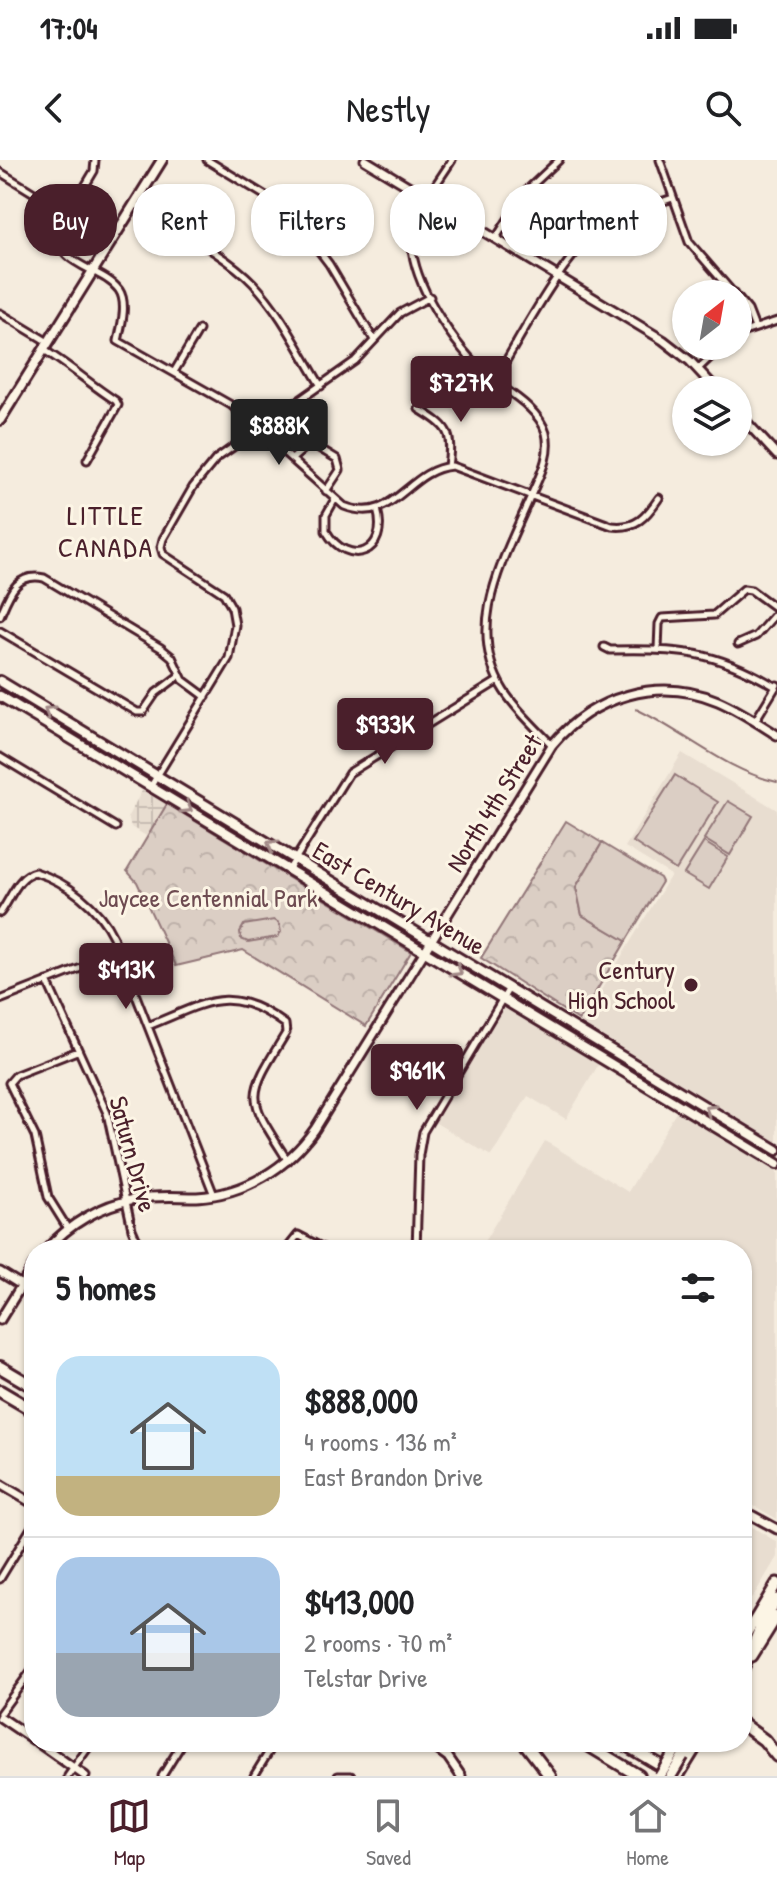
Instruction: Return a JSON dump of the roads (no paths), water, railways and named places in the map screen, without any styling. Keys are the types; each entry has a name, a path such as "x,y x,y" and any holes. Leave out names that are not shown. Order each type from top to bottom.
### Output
{"highway":[{"path":"0,1367 24,1381"},
{"path":"0,1391 24,1405"},
{"path":"752,1615 777,1575"},
{"path":"752,1624 777,1583"},
{"path":"752,1646 777,1599"},
{"path":"752,1656 777,1616"},
{"path":"752,1661 777,1628"},
{"path":"752,1731 777,1756"},
{"path":"532,1752 550,1776"},
{"path":"599,1752 639,1776"},
{"path":"638,1752 678,1776 683,1752"},
{"path":"660,1776 681,1752"},
{"path":"669,1776 682,1752"}],"main road":[{"path":"147,184 162,160"},
{"path":"0,420 133,207"},
{"name":"East Century Avenue","path":"0,681 777,1150"},
{"name":"East Century Avenue","path":"0,696 777,1164"}],"street":[{"path":"86,184 94,171 95,160"},
{"path":"207,160 287,209 315,243 375,340"},
{"path":"365,160 405,184"},
{"path":"437,184 452,160"},
{"path":"496,238 526,191 559,160"},
{"path":"660,160 692,248 721,280"},
{"path":"0,172 24,187"},
{"path":"494,381 576,251 601,228 624,215 673,198"},
{"path":"485,231 663,340 704,376"},
{"path":"69,256 119,291 123,302 118,341 231,405 335,499 356,510 377,509 391,503 426,473 448,466 463,468 606,524 623,527 640,522 659,498"},
{"path":"217,256 251,281 269,302 321,386"},
{"path":"413,256 430,297 458,346 494,381 533,412 545,429 546,458 488,604 487,646 498,681 512,703 552,745"},
{"path":"151,787 231,652 235,625 232,608 218,589 163,554 161,547 193,487 226,451 355,361 400,313 430,297"},
{"path":"0,313 46,346 78,377 116,401 117,410 87,460"},
{"path":"752,320 755,328"},
{"path":"752,329 777,321"},
{"path":"174,372 199,330"},
{"path":"698,369 707,360"},
{"path":"419,409 448,430 448,466"},
{"path":"752,428 777,455"},
{"path":"292,459 308,445 316,446 337,459 340,470 326,491"},
{"path":"335,499 326,515 326,531 338,546 355,553 370,549 379,537 381,527 377,509"},
{"path":"0,616 10,593 20,581 29,577 44,578 161,648 172,657 188,685 206,697"},
{"path":"658,649 662,618 714,615 742,590 751,590 777,610 756,636 738,644"},
{"path":"0,631 137,712 143,712 161,689 180,675"},
{"path":"604,647 610,650 686,651 713,656 745,669 776,686 755,721"},
{"path":"288,870 349,773 498,681"},
{"name":"North 4th Street","path":"56,1240 92,1214 126,1201 214,1195 250,1184 288,1161 315,1129 552,745 580,718 607,702 644,691 681,691 717,700 777,735"},
{"path":"1,760 116,827"},
{"path":"0,913 25,876 39,873 81,897 107,925 214,1195"},
{"path":"0,1000 119,953"},
{"name":"Saturn Drive","path":"47,981 107,1113 137,1240"},
{"path":"416,1240 421,1137 510,988"},
{"path":"148,1026 209,1002 230,999 249,1002 285,1024 286,1033 257,1082 255,1100 260,1117 288,1161"},
{"path":"68,1229 48,1197 35,1136 9,1083 16,1075 77,1051"},
{"path":"0,1272 24,1287"},
{"path":"0,1320 24,1280"},
{"path":"0,1484 24,1498"},
{"path":"752,1515 777,1529"},
{"path":"0,1579 24,1539"},
{"path":"24,1681 0,1715 24,1733"},
{"path":"48,1752 71,1772 85,1776"},
{"path":"71,1772 85,1752"},
{"path":"162,1776 177,1752"},
{"path":"254,1776 269,1752"},
{"path":"440,1752 452,1762 461,1776"},
{"path":"338,1776 351,1776"}],"waterway":[{"path":"636,709 722,760 758,777 777,782"}],"place":[{"name":"Century High School","path":"691,985"}],"district":[{"name":"LITTLE CANADA","path":"106,531"}],"park label":[{"name":"Jaycee Centennial Park","path":"208,898"}]}
